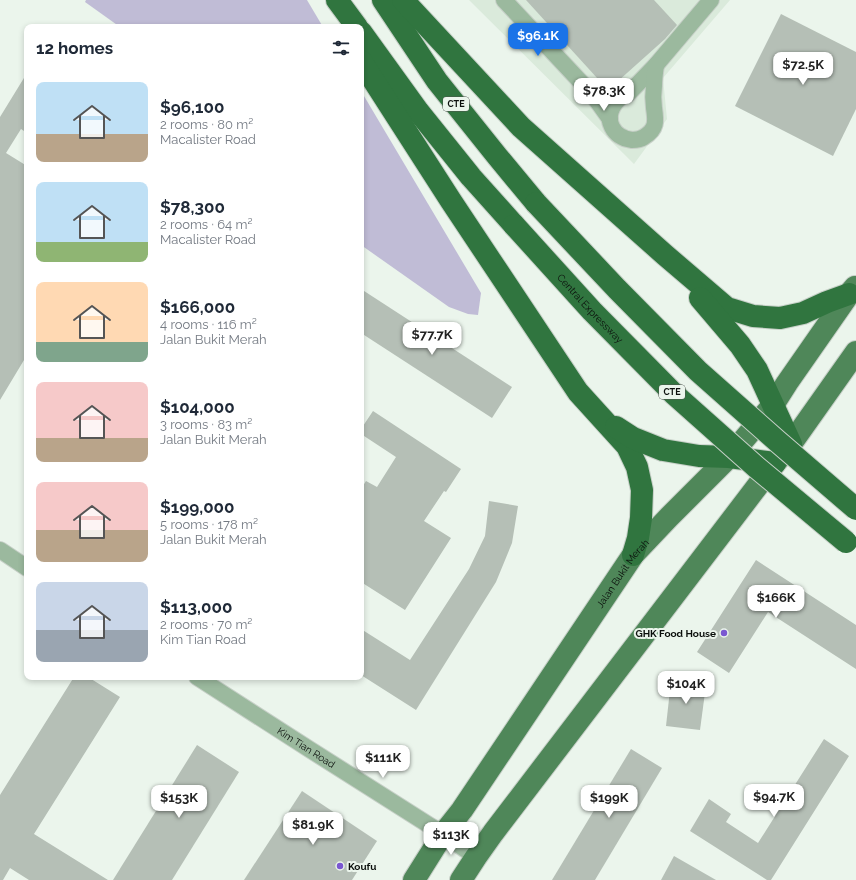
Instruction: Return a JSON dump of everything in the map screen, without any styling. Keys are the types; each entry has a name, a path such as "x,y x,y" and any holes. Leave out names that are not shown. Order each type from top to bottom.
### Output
{"highway":[{"path":"326,0 339,24"},
{"path":"337,0 355,24"},
{"name":"CTE","path":"383,0 437,81 536,203 616,289 698,371 856,509"},
{"path":"403,0 521,127 665,256 728,308 753,316 780,318 803,313 852,290"},
{"name":"Central Expressway","path":"364,36 418,111 471,177 592,311 674,394 756,467 851,546"},
{"path":"364,66 578,392 627,446 637,467 642,490 641,518 633,556"},
{"path":"665,256 740,345 757,370 791,444"},
{"path":"602,418 633,438 663,450 699,456 729,457 775,463"}],"main road":[{"name":"Jalan Bukit Merah","path":"414,880 443,834 462,810 633,556 669,517 729,457 773,405 852,290"},
{"path":"460,880 581,717 791,444 856,352"}],"street":[{"path":"504,0 592,94 610,119 612,126 617,133 623,138 633,140 648,134 653,128 656,120 656,112 650,101 644,96 636,94 600,98 592,94"},
{"path":"610,119 614,103 624,96 656,64 711,0"},
{"path":"654,108 656,64"},
{"path":"0,550 24,566"},
{"name":"Kim Tian Road","path":"202,680 309,750 443,834 476,857"}],"shaded area":[{"path":"86,0 307,0 321,24 116,24 85,2"},
{"path":"469,0 730,0 663,78 667,119 634,164"},
{"path":"364,96 481,293 478,315 468,314 449,307 364,247"}],"building":[{"path":"526,0 654,0 677,25 665,39 608,90"},
{"path":"781,14 856,52 856,109 833,156 735,106"},
{"path":"24,78 24,131 21,129 6,153 24,164 24,360 0,400 0,117"},
{"path":"364,291 512,387 492,418 364,335"},
{"path":"373,411 461,469 424,521 451,538 405,610 364,584 364,484 366,481 377,487 396,457 364,436 364,424"},
{"path":"489,501 518,506 512,543 496,582 416,710 364,677 364,631 410,660 469,569 485,536"},
{"path":"756,560 856,625 856,669 768,612 729,673 697,652"},
{"path":"72,680 93,680 120,697 34,834 108,880 29,880 10,868 3,880 0,880 0,795"},
{"path":"671,681 706,685 700,730 666,726"},
{"path":"824,739 849,756 771,880 767,880 690,831 709,799 731,814 726,822 758,843"},
{"path":"197,745 239,772 172,880 113,880"},
{"path":"631,749 662,768 595,880 552,880"},
{"path":"302,791 377,841 352,880 244,880"},
{"path":"674,856 716,880 661,880"}],"place":[{"name":"GHK Food House","path":"724,633"},
{"name":"Koufu","path":"340,866"}]}
